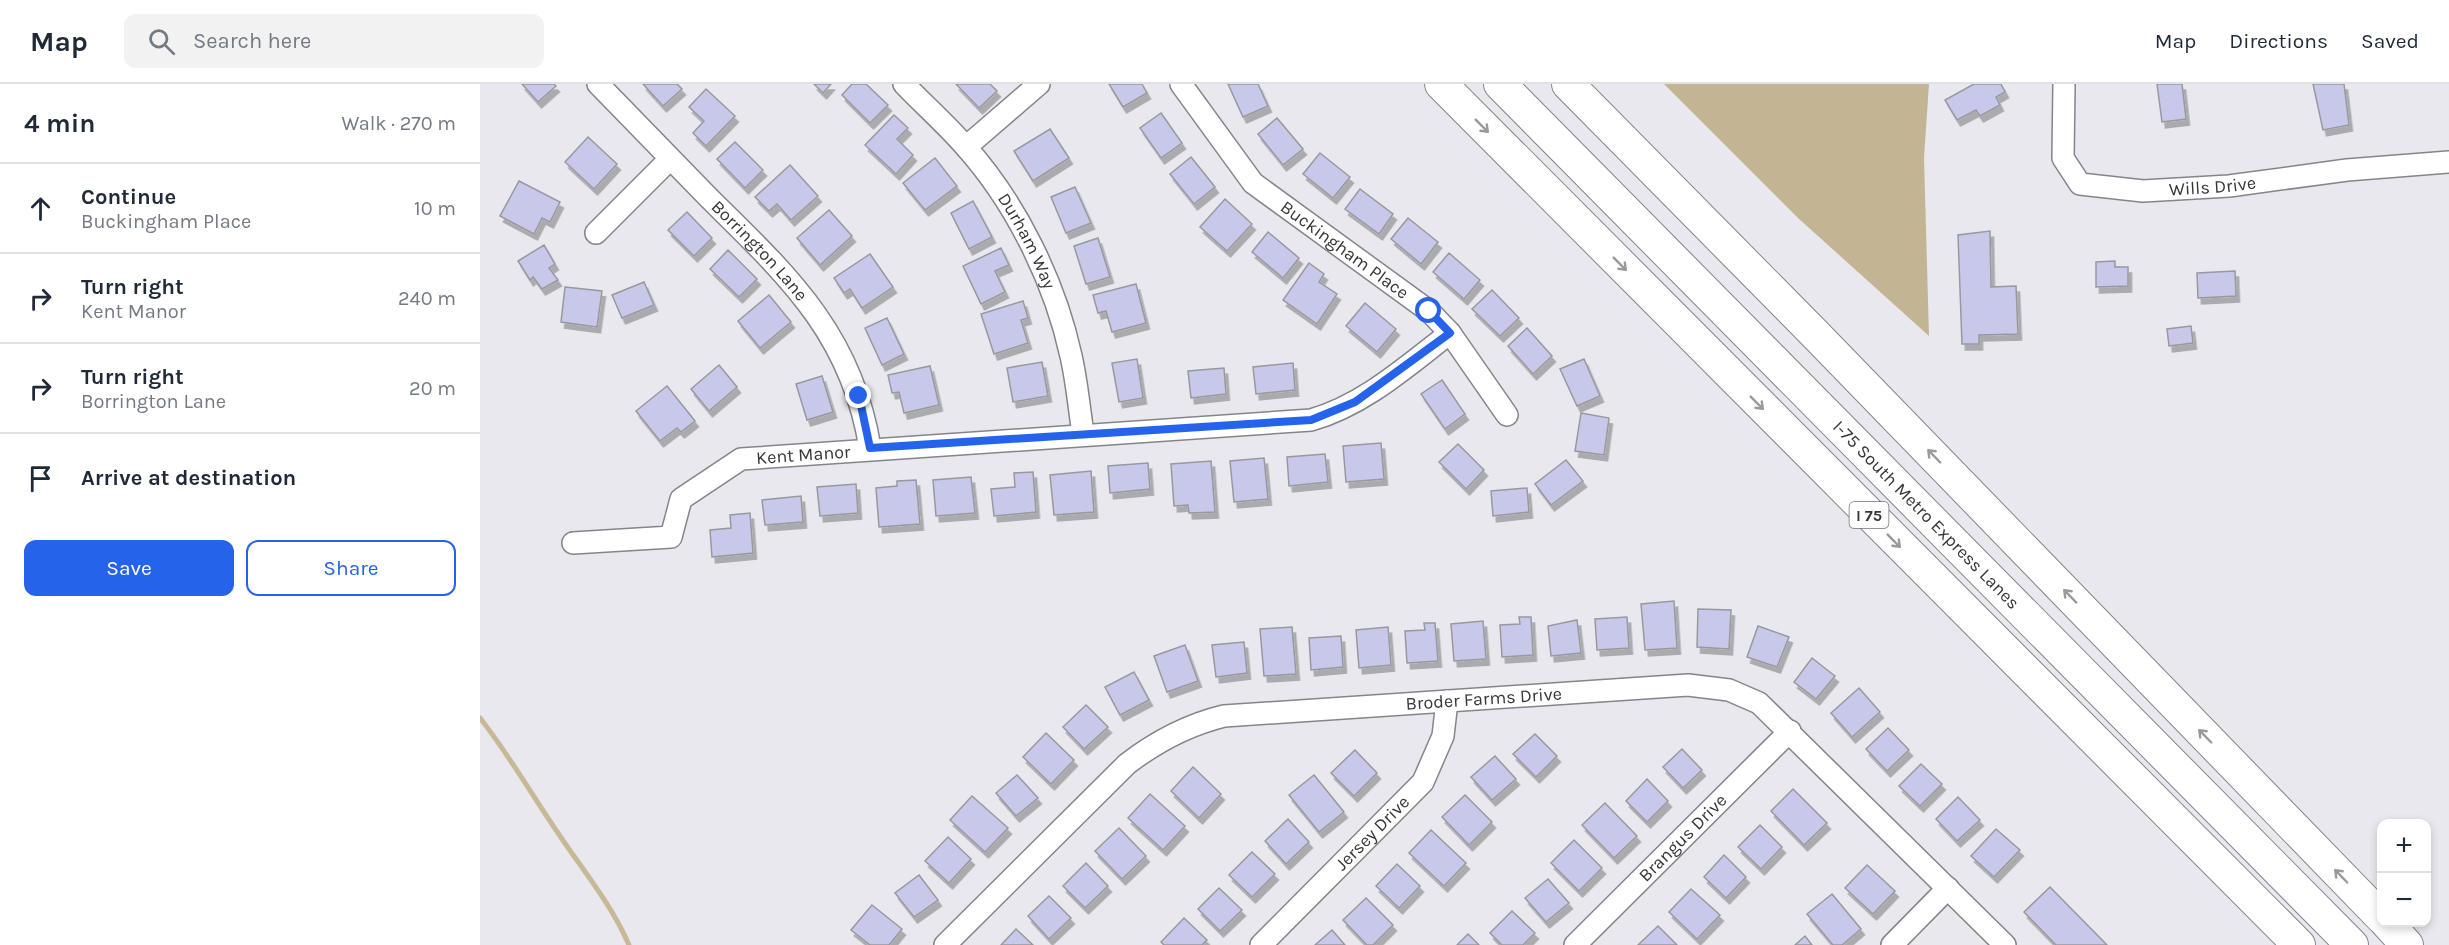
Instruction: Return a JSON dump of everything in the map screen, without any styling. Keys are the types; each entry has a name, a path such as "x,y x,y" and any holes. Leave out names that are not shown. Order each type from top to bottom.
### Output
{"highway":[{"name":"I 75","path":"1441,84 2299,945"},
{"name":"I-75 South Metro Express Lanes","path":"1500,84 2352,945"},
{"path":"1568,84 1816,335 2377,913"},
{"path":"2391,927 2407,945"}],"street":[{"name":"Borrington Lane","path":"598,84 784,272 824,323 859,396 870,448"},
{"name":"Durham Way","path":"904,84 966,147 1002,195 1034,252 1054,300 1071,357 1083,433"},
{"path":"966,147 1039,84"},
{"name":"Buckingham Place","path":"1181,84 1253,183 1429,311 1450,333 1507,415"},
{"name":"Wills Drive","path":"2064,84 2063,158 2080,184 2143,191 2229,186 2347,170 2449,162"},
{"path":"596,233 670,159"},
{"name":"Kent Manor","path":"573,543 671,537 681,499 741,459 1083,433 1311,420 1355,402 1450,333"},
{"name":"Broder Farms Drive","path":"945,945 1127,764 1150,746 1200,722 1224,716 1688,685 1729,690 1759,702 2005,945"},
{"name":"Jersey Drive","path":"1261,945 1423,782 1443,736 1446,701"},
{"name":"Brangus Drive","path":"1575,945 1790,731"},
{"path":"1892,945 1948,888"}],"shaded area":[{"path":"1664,84 1929,84 1924,158 1929,336 1798,218"}],"building":[{"path":"522,84 554,84 556,86 538,102"},
{"path":"643,84 677,84 682,89 663,106"},
{"path":"814,84 831,84 823,93"},
{"path":"852,84 866,84 888,105 870,123 842,95"},
{"path":"956,84 990,84 997,91 979,108"},
{"path":"1109,84 1142,84 1147,93 1123,107"},
{"path":"1228,84 1258,84 1268,106 1243,117"},
{"path":"1974,84 2001,84 2005,92 1996,97 2000,105 1980,116 1976,110 1957,120 1945,100"},
{"path":"2157,84 2182,84 2186,119 2162,122"},
{"path":"2313,84 2344,84 2349,125 2323,130"},
{"path":"706,89 735,116 706,146 693,133 704,121 689,107"},
{"path":"1161,113 1182,143 1161,158 1140,128"},
{"path":"894,115 908,128 897,139 913,155 896,174 865,145"},
{"path":"1277,118 1303,149 1283,165 1258,134"},
{"path":"1050,129 1069,158 1033,181 1014,151"},
{"path":"588,137 617,164 594,189 565,162"},
{"path":"735,142 763,170 745,188 717,159"},
{"path":"1320,153 1350,177 1333,198 1303,174"},
{"path":"1191,157 1215,187 1194,204 1170,174"},
{"path":"935,158 957,186 925,210 903,183"},
{"path":"790,165 818,196 791,220 777,204 769,211 755,197"},
{"path":"519,181 560,202 550,222 542,218 534,234 500,216"},
{"path":"1075,187 1091,223 1066,233 1051,197"},
{"path":"1360,189 1393,214 1379,234 1345,209"},
{"path":"1225,199 1252,224 1227,251 1200,227"},
{"path":"973,201 992,237 969,249 951,213"},
{"path":"829,210 852,236 820,265 797,238"},
{"path":"687,212 712,238 694,256 668,230"},
{"path":"1408,218 1438,242 1421,264 1391,239"},
{"path":"1990,231 1991,287 2016,286 2018,334 1979,335 1979,344 1962,344 1958,235"},
{"path":"1268,232 1299,258 1283,278 1252,252"},
{"path":"1098,238 1110,277 1086,284 1074,246"},
{"path":"544,245 555,264 549,268 558,280 542,289 533,277 530,280 518,261"},
{"path":"1001,248 1009,265 995,271 1005,292 981,304 963,266"},
{"path":"728,250 757,279 739,297 710,269"},
{"path":"1449,253 1480,280 1464,299 1433,272"},
{"path":"870,254 893,287 862,308 850,289 844,293 834,278"},
{"path":"2115,261 2115,267 2128,267 2128,286 2096,287 2096,262"},
{"path":"1309,263 1324,274 1319,282 1337,294 1317,324 1283,300"},
{"path":"2235,271 2236,296 2198,298 2197,273"},
{"path":"644,282 654,305 622,318 612,295"},
{"path":"1136,284 1146,323 1112,332 1106,311 1098,313 1093,295"},
{"path":"565,287 602,291 597,327 561,322"},
{"path":"1492,290 1519,318 1500,336 1472,309"},
{"path":"769,295 791,322 760,348 738,321"},
{"path":"1023,301 1028,318 1021,320 1028,343 994,354 981,314"},
{"path":"1365,303 1396,329 1377,352 1346,326"},
{"path":"887,318 904,354 882,365 865,328"},
{"path":"2191,326 2193,343 2169,346 2167,329"},
{"path":"1527,328 1552,356 1533,374 1508,346"},
{"path":"1137,359 1143,398 1119,402 1112,363"},
{"path":"1584,359 1600,396 1577,406 1560,369"},
{"path":"1042,362 1048,396 1013,402 1007,368"},
{"path":"1293,363 1295,390 1256,394 1253,367"},
{"path":"719,365 737,387 709,411 691,389"},
{"path":"930,366 939,405 904,413 899,392 892,393 888,375"},
{"path":"1224,368 1226,394 1191,398 1188,371"},
{"path":"822,376 833,412 807,420 796,384"},
{"path":"1442,380 1465,414 1445,429 1421,394"},
{"path":"667,386 695,421 681,432 677,428 660,441 636,411"},
{"path":"1581,413 1609,418 1604,455 1575,451"},
{"path":"1381,443 1384,479 1346,482 1343,446"},
{"path":"1458,444 1484,470 1466,489 1439,462"},
{"path":"1325,454 1328,482 1289,486 1287,457"},
{"path":"1264,458 1268,499 1234,502 1230,461"},
{"path":"1566,460 1583,481 1551,505 1535,484"},
{"path":"1211,461 1215,512 1189,513 1188,505 1174,506 1171,464"},
{"path":"1148,463 1150,489 1110,493 1108,466"},
{"path":"1091,471 1094,512 1054,515 1050,475"},
{"path":"1033,472 1036,512 994,516 991,489 1015,487 1014,473"},
{"path":"971,477 975,513 936,516 933,480"},
{"path":"916,480 920,524 879,527 876,488 897,486 897,481"},
{"path":"856,484 858,513 820,516 817,487"},
{"path":"1527,488 1529,512 1493,516 1491,491"},
{"path":"801,496 803,522 765,525 762,500"},
{"path":"750,513 753,553 712,557 710,530 731,528 730,515"},
{"path":"1674,601 1677,648 1645,650 1641,604"},
{"path":"1698,609 1731,610 1729,649 1697,647"},
{"path":"1519,617 1531,617 1533,655 1502,657 1500,625 1520,624"},
{"path":"1627,617 1629,648 1597,650 1595,619"},
{"path":"1577,620 1581,653 1551,656 1548,626"},
{"path":"1483,621 1486,659 1454,661 1451,624"},
{"path":"1424,623 1435,623 1438,661 1407,663 1405,631 1425,630"},
{"path":"1758,626 1789,637 1777,667 1747,657"},
{"path":"1292,627 1296,674 1264,676 1260,629"},
{"path":"1388,627 1391,665 1359,668 1356,630"},
{"path":"1341,636 1343,667 1311,670 1309,638"},
{"path":"1244,642 1247,673 1216,677 1212,645"},
{"path":"1185,645 1198,681 1167,692 1154,656"},
{"path":"1812,658 1835,676 1816,699 1794,682"},
{"path":"1134,672 1149,700 1120,715 1105,687"},
{"path":"1859,688 1880,712 1852,737 1831,713"},
{"path":"1086,705 1108,727 1084,749 1063,727"},
{"path":"1888,728 1909,750 1887,771 1866,749"},
{"path":"1046,733 1074,760 1051,784 1023,757"},
{"path":"1535,734 1557,756 1536,777 1513,754"},
{"path":"1682,749 1702,770 1683,788 1663,767"},
{"path":"1355,750 1377,773 1354,796 1331,773"},
{"path":"1495,756 1516,779 1492,800 1471,777"},
{"path":"1921,764 1942,784 1920,806 1899,786"},
{"path":"1193,767 1221,794 1199,818 1171,791"},
{"path":"1017,775 1038,798 1016,816 996,793"},
{"path":"1314,775 1344,812 1319,832 1289,795"},
{"path":"1647,779 1668,801 1647,822 1626,801"},
{"path":"1793,789 1827,823 1804,845 1771,811"},
{"path":"1150,794 1185,826 1163,850 1128,818"},
{"path":"1465,795 1492,822 1469,845 1442,817"},
{"path":"972,796 1008,828 985,852 950,820"},
{"path":"1958,797 1980,820 1957,841 1936,819"},
{"path":"1605,803 1637,836 1614,858 1582,825"},
{"path":"1288,819 1309,842 1286,864 1265,841"},
{"path":"1760,825 1782,847 1761,869 1738,847"},
{"path":"1119,828 1146,856 1122,879 1095,851"},
{"path":"1996,829 2020,850 1994,877 1971,856"},
{"path":"1431,830 1466,863 1444,886 1409,853"},
{"path":"948,837 971,859 949,883 925,861"},
{"path":"1574,840 1602,868 1579,891 1551,863"},
{"path":"1252,852 1275,874 1252,897 1229,875"},
{"path":"1724,855 1746,877 1726,898 1704,877"},
{"path":"1086,863 1108,886 1085,908 1063,886"},
{"path":"1397,864 1420,886 1399,908 1376,886"},
{"path":"1867,865 1895,891 1873,914 1845,888"},
{"path":"919,875 938,900 914,917 895,893"},
{"path":"1548,879 1569,903 1546,922 1525,898"},
{"path":"2050,887 2107,945 2056,945 2024,912"},
{"path":"1219,888 1242,910 1220,931 1198,909"},
{"path":"1691,889 1720,915 1697,939 1669,912"},
{"path":"1832,894 1861,929 1842,945 1833,945 1807,914"},
{"path":"1049,896 1071,918 1049,939 1028,916"},
{"path":"1366,898 1393,925 1373,945 1367,945 1343,920"},
{"path":"872,905 902,929 889,945 870,945 851,930"},
{"path":"1512,911 1535,933 1523,945 1502,945 1490,933"},
{"path":"1184,918 1207,940 1202,945 1164,945 1161,942"},
{"path":"1658,926 1677,945 1638,945"},
{"path":"1016,929 1033,945 1001,945"},
{"path":"1332,930 1345,945 1315,945"},
{"path":"1468,934 1479,945 1457,945"},
{"path":"1805,936 1812,945 1795,945"}],"waterway":[{"path":"480,718 606,902 629,945"}],"route":[{"path":"859,396 870,448 1311,420 1332,414 1355,402 1408,366 1450,333 1429,311"}]}
